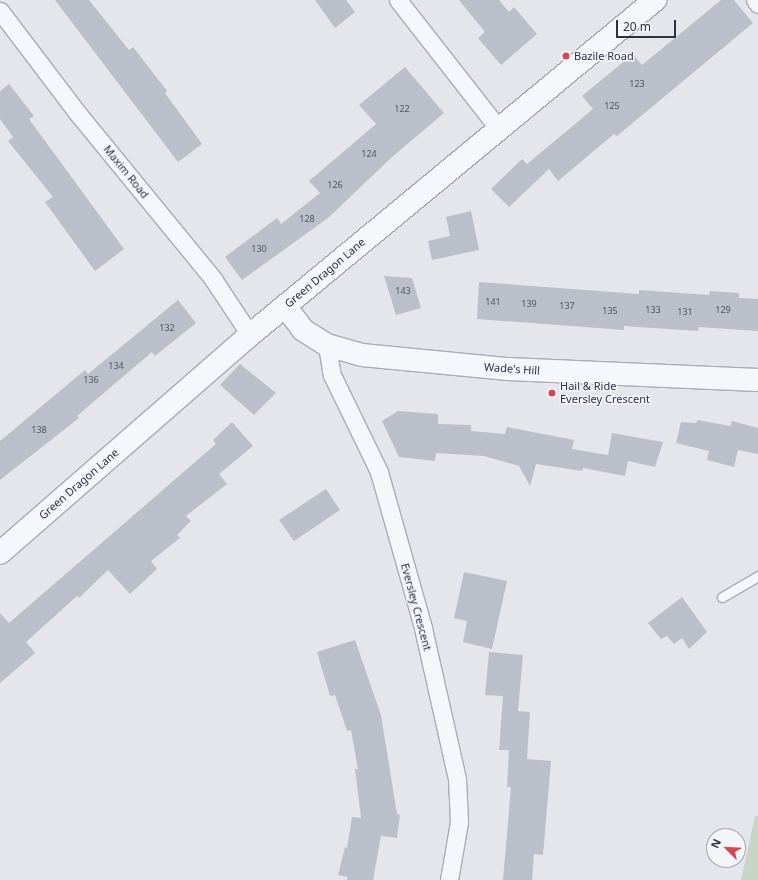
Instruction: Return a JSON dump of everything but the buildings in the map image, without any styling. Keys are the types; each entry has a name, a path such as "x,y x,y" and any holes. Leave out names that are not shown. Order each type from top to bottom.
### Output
{"street":[{"path":"398,0 498,128"},
{"name":"Green Dragon Lane","path":"0,553 250,334 655,0"},
{"path":"755,0 758,4"},
{"name":"Maxim Road","path":"0,12 79,115 213,279 250,334"},
{"name":"Wade's Hill","path":"285,306 303,330 327,345 362,355 508,369 758,380"},
{"name":"Eversley Crescent","path":"327,345 332,375 380,472 423,628 457,779 458,822 449,880"}],"lane":[{"path":"722,597 758,576"}],"green space":[{"path":"755,816 758,816 758,880 741,880 744,868 746,868 746,857"}],"place":[{"name":"Bazile Road","path":"566,56"},
{"name":"Hail & Ride Eversley Crescent","path":"552,393"}]}
